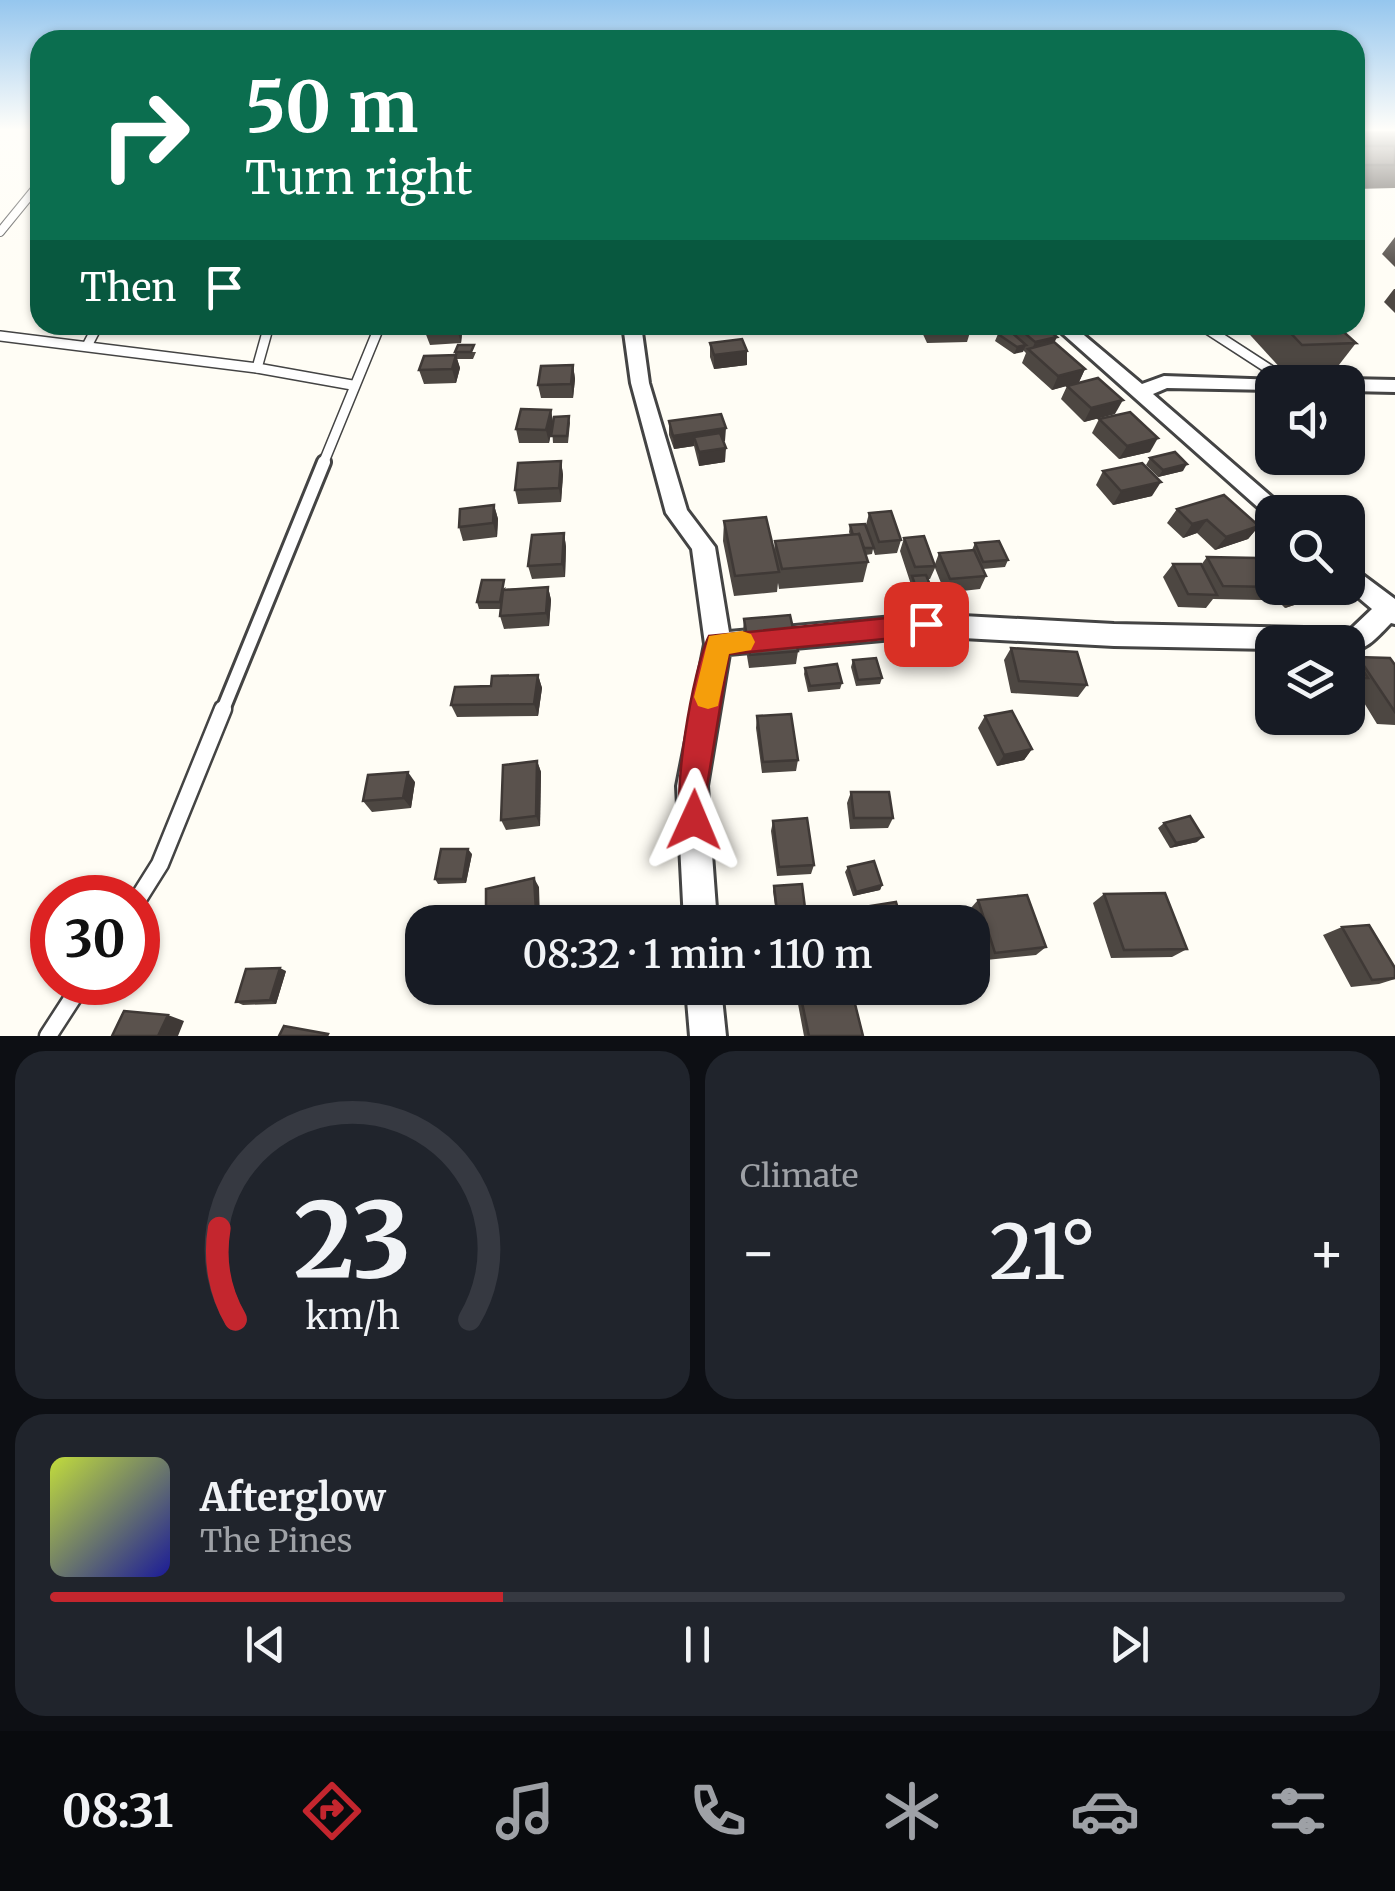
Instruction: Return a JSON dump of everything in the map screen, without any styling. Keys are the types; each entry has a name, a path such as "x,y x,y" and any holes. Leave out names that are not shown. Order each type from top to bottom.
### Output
{"street":[{"path":"633,335 640,383 677,513 703,547 718,644 692,786 699,905"},
{"path":"1074,335 1259,495"},
{"path":"1143,391 1164,382 1255,384"},
{"path":"1365,386 1395,386"},
{"path":"718,644 926,624 1114,636 1356,640 1391,612 1365,589"},
{"path":"705,1005 708,1036"}],"lane":[{"path":"0,232 30,195"},
{"path":"87,346 93,335"},
{"path":"257,368 266,335"},
{"path":"153,875 375,335"},
{"path":"1216,335 1262,365"},
{"path":"0,336 257,368 352,384"},
{"path":"48,1036 69,1005"}],"building":[{"path":"999,335 1015,335 1026,345 1017,347"},
{"path":"1027,335 1057,337 1035,342"},
{"path":"1292,335 1347,335 1356,343 1302,345"},
{"path":"742,339 747,351 714,355 710,343"},
{"path":"1054,342 1085,369 1058,376 1028,349"},
{"path":"458,345 474,345 471,352 455,352"},
{"path":"456,355 452,369 419,370 424,356"},
{"path":"573,365 571,384 538,385 541,366"},
{"path":"1098,378 1123,400 1091,408 1067,386"},
{"path":"521,409 551,410 546,430 516,429"},
{"path":"1130,412 1158,438 1127,446 1099,419"},
{"path":"721,414 726,428 673,436 669,421"},
{"path":"569,416 567,436 551,436 554,417"},
{"path":"720,433 726,448 699,452 694,437"},
{"path":"1175,452 1187,464 1163,470 1150,458"},
{"path":"561,461 559,488 515,490 518,463"},
{"path":"1142,463 1161,482 1121,491 1103,471"},
{"path":"1224,495 1255,522 1255,527 1226,537 1207,520 1192,524 1177,509"},
{"path":"494,505 493,523 459,527 460,509"},
{"path":"891,511 901,540 879,542 869,513"},
{"path":"766,517 779,572 735,576 724,521"},
{"path":"865,524 874,548 864,548 859,534 853,535 850,525"},
{"path":"564,533 562,564 528,566 532,535"},
{"path":"859,534 868,562 782,569 775,541"},
{"path":"924,536 935,566 915,567 904,538"},
{"path":"999,541 1008,560 983,562 975,543"},
{"path":"974,550 986,576 950,579 939,553"},
{"path":"1207,557 1255,558 1255,587 1223,586"},
{"path":"1173,564 1201,564 1217,595 1188,594"},
{"path":"926,575 934,595 919,596 912,576"},
{"path":"482,580 504,580 500,602 477,602"},
{"path":"548,587 546,613 500,616 503,590"},
{"path":"790,615 798,651 750,655 744,619"},
{"path":"949,639 956,658 934,660 927,641"},
{"path":"1011,648 1077,652 1087,685 1019,681"},
{"path":"1365,657 1390,658 1395,665 1395,712 1365,667"},
{"path":"876,658 882,678 858,680 853,660"},
{"path":"837,664 842,683 810,686 805,668"},
{"path":"538,675 534,704 451,705 455,687 491,686 492,676"},
{"path":"1012,711 1032,749 1004,755 985,716"},
{"path":"791,714 798,760 763,762 757,716"},
{"path":"537,761 536,816 501,820 503,765"},
{"path":"408,772 403,798 363,801 368,775"},
{"path":"851,792 889,792 893,818 854,818"},
{"path":"1190,816 1203,837 1176,843 1164,823"},
{"path":"807,818 814,865 779,867 773,821"},
{"path":"441,849 468,849 463,879 435,879"},
{"path":"874,861 882,885 856,892 848,867"},
{"path":"534,878 536,905 486,905 486,889"},
{"path":"802,884 805,905 776,905 774,886"},
{"path":"1165,893 1187,949 1124,950 1104,894"},
{"path":"1027,895 1046,947 995,953 990,937 990,905 980,905 978,900"},
{"path":"1369,925 1395,968 1395,978 1372,980 1342,927"},
{"path":"280,968 270,1000 236,1002 246,969"},
{"path":"803,1005 855,1005 863,1036 809,1036"},
{"path":"124,1011 168,1015 158,1036 112,1036"},
{"path":"284,1026 328,1034 279,1036"}],"slow traffic":[{"path":"708,697 718,644 742,642"}],"route":[{"path":"694,820 692,786 718,644 926,624"}]}
